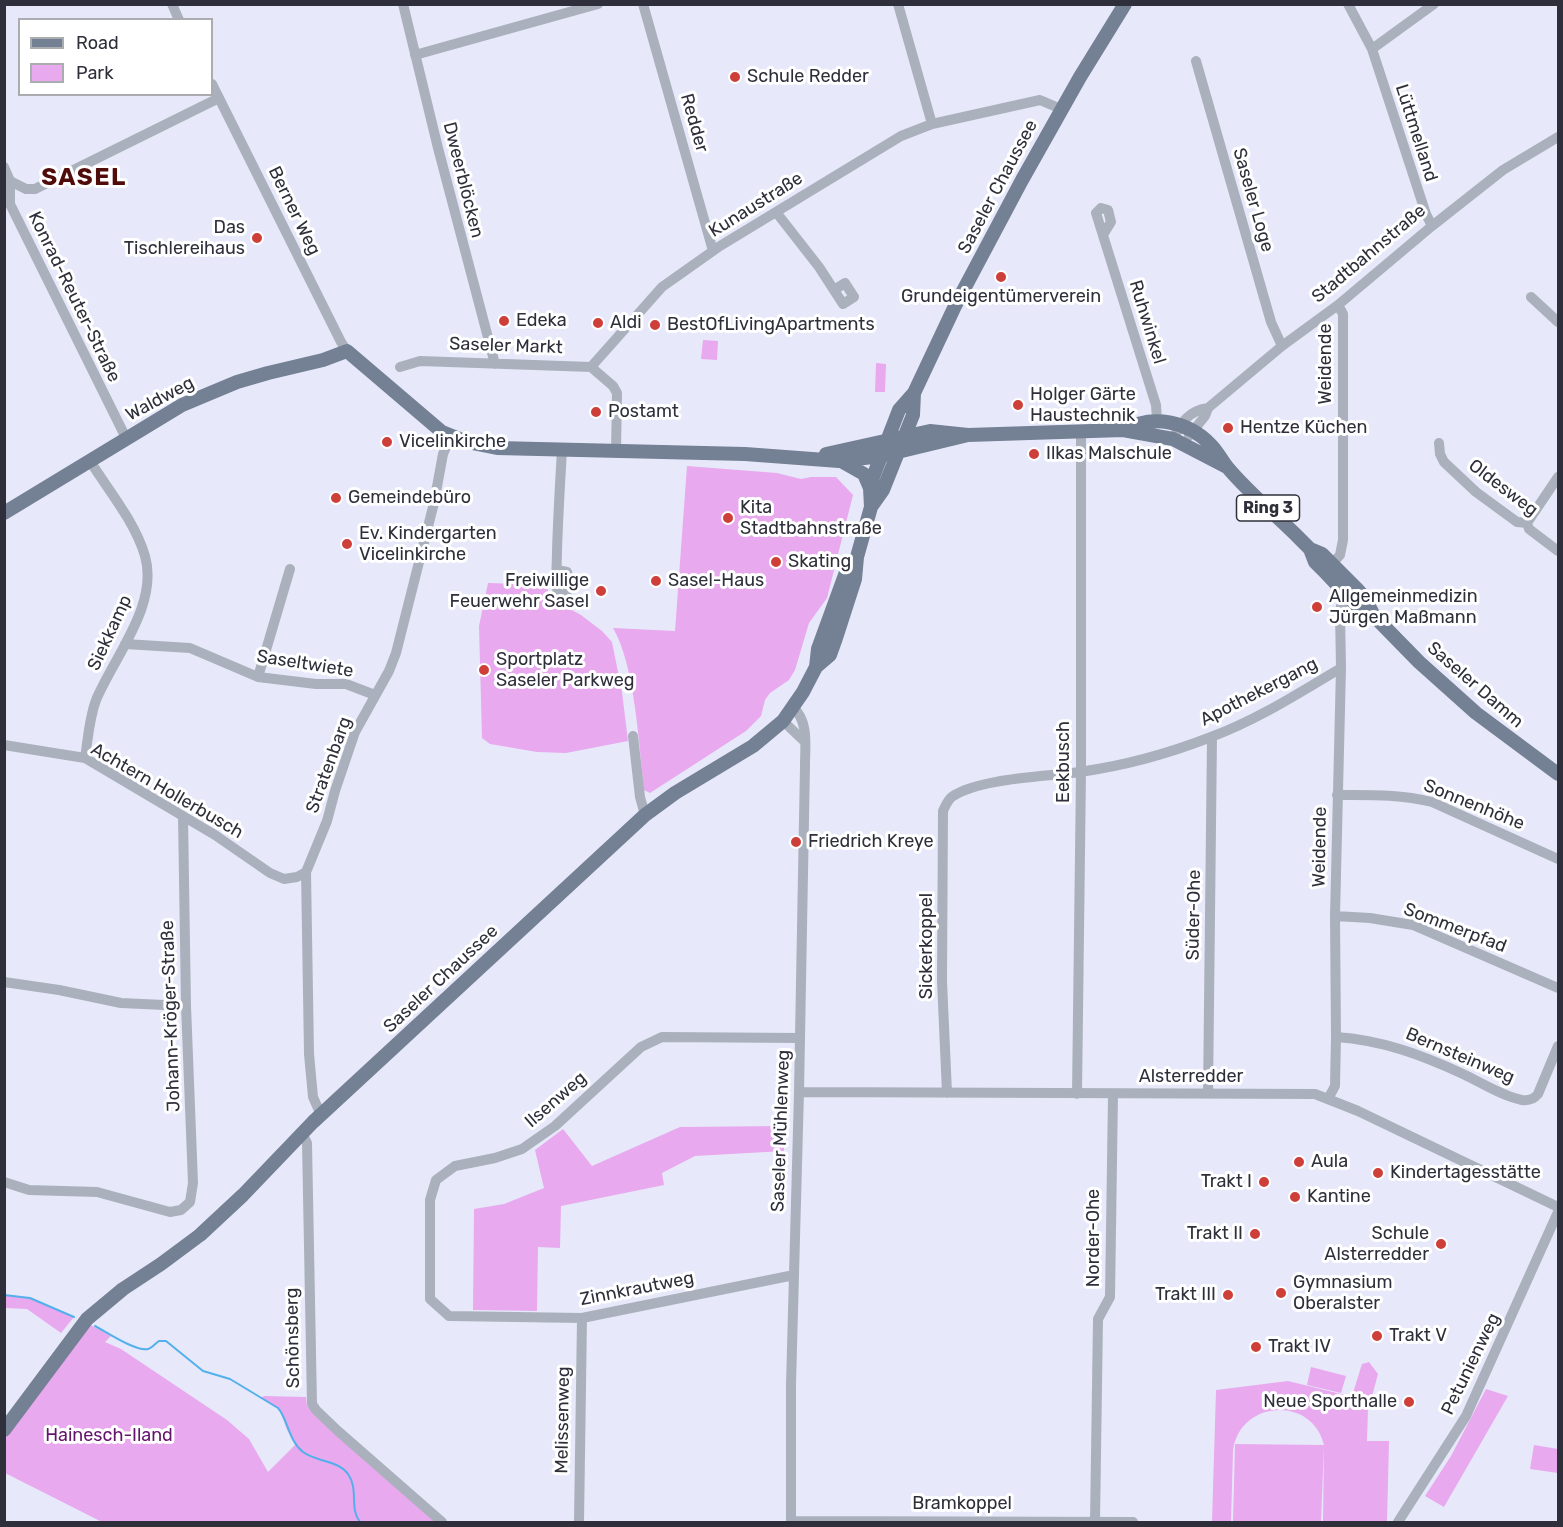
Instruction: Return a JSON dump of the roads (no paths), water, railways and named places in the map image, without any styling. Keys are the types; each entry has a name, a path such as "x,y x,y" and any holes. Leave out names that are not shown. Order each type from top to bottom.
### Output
{"main road":[{"name":"Saseler Chaussee","path":"872,507 870,488 900,410 914,393 956,306 1061,109 1125,4"},
{"path":"347,351 430,422 451,436 497,448 745,454 839,461 881,456"},
{"name":"Waldweg","path":"4,513 182,405 214,391 268,373 334,357 347,351"},
{"name":"Saseler Chaussee","path":"4,1430 87,1319 123,1289 200,1235 243,1195 321,1115 645,815 675,793 753,746 783,721 816,667 818,649 845,575 856,557 872,507 883,490 913,415 914,393"},
{"name":"Ring 3","path":"1124,430 1138,423 1157,420 1186,428"},
{"name":"Saseler Damm","path":"1186,428 1211,445 1227,467 1310,549 1322,554 1332,564 1365,598 1374,616"},
{"name":"Ring 3","path":"887,439 930,431 968,435 1124,430 1179,442"},
{"name":"Ring 3","path":"881,456 968,435"},
{"path":"804,457 835,453 887,439"},
{"name":"Saseler Damm","path":"1179,442 1227,467"},
{"path":"839,461 861,471 870,488"},
{"name":"Saseler Damm","path":"1310,549 1315,562 1357,606 1374,616 1419,662 1469,707 1558,774"}],"street":[{"path":"172,4 178,18"},
{"name":"Dweerblöcken","path":"403,4 414,55 495,364"},
{"path":"414,55 598,4"},
{"name":"Redder","path":"643,4 713,251"},
{"path":"898,4 932,124"},
{"name":"Lüttmelland","path":"1348,4 1372,49 1425,214 1432,225"},
{"path":"1372,49 1434,4"},
{"name":"Saseler Loge","path":"1196,62 1271,322 1282,346"},
{"name":"Berner Weg","path":"213,86 347,351"},
{"path":"10,181 26,189 35,189 219,98"},
{"name":"Kunaustraße","path":"591,367 662,287 713,251 901,136 932,124 1040,100 1061,109"},
{"name":"Stadtbahnstraße","path":"1186,428 1191,413 1208,408 1282,346 1338,305 1432,225 1503,170 1558,136"},
{"name":"Konrad-Reuter-Straße","path":"4,167 10,181 10,204 126,438"},
{"path":"776,212 834,290"},
{"name":"Ruhwinkel","path":"1103,235 1156,405 1157,420"},
{"path":"1531,297 1558,322"},
{"name":"Weidende","path":"1332,564 1340,555 1343,540 1343,314 1338,305"},
{"name":"Saseler Markt","path":"420,361 591,367"},
{"path":"591,367 613,386 617,393 616,452"},
{"path":"1179,442 1186,428"},
{"name":"Eekbusch","path":"1077,1094 1081,772 1081,431"},
{"name":"Stratenbarg","path":"321,1115 313,1097 309,1054 306,872 327,821 355,732 396,653 434,503 443,454 451,436"},
{"name":"Oldesweg","path":"1439,443 1440,454 1444,462 1476,492 1517,522 1527,523 1529,529 1558,551"},
{"path":"557,570 562,450"},
{"name":"Siekkamp","path":"85,758 91,716 97,699 125,644 146,594 148,580 145,557 132,526 90,461"},
{"path":"1527,523 1558,477"},
{"path":"258,677 290,569"},
{"name":"Weidende","path":"1328,1099 1335,1086 1340,612 1341,606 1349,597"},
{"name":"Saseltwiete","path":"125,644 190,648 258,677 316,684 346,684 375,695"},
{"name":"Apothekergang","path":"948,800 970,789 1009,779 1081,772 1146,758 1212,737 1254,718 1341,668"},
{"name":"Saseler Mühlenweg","path":"791,1522 804,741 802,718 793,707"},
{"path":"783,721 804,741"},
{"path":"633,736 640,797 645,815"},
{"name":"Süder-Ohe","path":"1208,1094 1212,737"},
{"name":"Achtern Hollerbusch","path":"4,745 85,758 183,816 270,873 284,879 297,878 306,872"},
{"name":"Sonnenhöhe","path":"1337,795 1411,797 1432,802 1558,859"},
{"name":"Sickerkoppel","path":"947,1093 942,946 943,811 948,800"},
{"name":"Johann-Kröger-Straße","path":"4,1182 29,1190 97,1192 170,1212 181,1210 190,1202 193,1193 186,1006 183,816"},
{"name":"Sommerpfad","path":"1335,916 1370,918 1413,925 1558,988"},
{"path":"4,982 59,990 121,1003 186,1006"},
{"name":"Ilsenweg","path":"449,1316 430,1299 430,1200 436,1180 455,1166 495,1158 522,1149 555,1126 641,1047 662,1037 800,1038"},
{"name":"Bernsteinweg","path":"1336,1037 1368,1040 1395,1046 1433,1060 1519,1099 1527,1100 1535,1098 1558,1046"},
{"name":"Alsterredder","path":"799,1092 1307,1094 1328,1099 1558,1207"},
{"name":"Norder-Ohe","path":"1095,1522 1098,1319 1110,1297 1113,1094"},
{"name":"Schönsberg","path":"302,1133 307,1143 312,1404 338,1431 442,1522"},
{"name":"Petunienweg","path":"1398,1522 1466,1416 1558,1212"},
{"name":"Zinnkrautweg","path":"449,1316 582,1318 794,1275"},
{"name":"Melissenweg","path":"579,1522 582,1318"},
{"name":"Bramkoppel","path":"791,1522 1132,1522"}],"waterway":[{"path":"4,1295 30,1298 74,1317"},
{"path":"95,1326 143,1349 159,1341 166,1341 203,1371 230,1379 278,1408 294,1442 303,1452 339,1466 348,1474 353,1486 355,1511 360,1522"}],"place":[{"name":"Schule Redder","path":"735,77"},
{"name":"Das Tischlereihaus","path":"257,238"},
{"name":"Grundeigentümerverein","path":"1001,277"},
{"name":"Edeka","path":"504,321"},
{"name":"Aldi","path":"598,323"},
{"name":"BestOfLivingApartments","path":"655,325"},
{"name":"Holger Gärte Haustechnik","path":"1018,405"},
{"name":"Postamt","path":"596,412"},
{"name":"Hentze Küchen","path":"1228,428"},
{"name":"Vicelinkirche","path":"387,442"},
{"name":"Ilkas Malschule","path":"1034,454"},
{"name":"Gemeindebüro","path":"336,498"},
{"name":"Kita Stadtbahnstraße","path":"728,518"},
{"name":"Ev. Kindergarten Vicelinkirche","path":"347,544"},
{"name":"Skating","path":"776,562"},
{"name":"Sasel-Haus","path":"656,581"},
{"name":"Freiwillige Feuerwehr Sasel","path":"601,591"},
{"name":"Allgemeinmedizin Jürgen Maßmann","path":"1317,607"},
{"name":"Sportplatz Saseler Parkweg","path":"484,670"},
{"name":"Friedrich Kreye","path":"796,842"},
{"name":"Aula","path":"1299,1162"},
{"name":"Kindertagesstätte","path":"1378,1173"},
{"name":"Trakt I","path":"1264,1182"},
{"name":"Kantine","path":"1295,1197"},
{"name":"Trakt II","path":"1255,1234"},
{"name":"Schule Alsterredder","path":"1441,1244"},
{"name":"Gymnasium Oberalster","path":"1281,1293"},
{"name":"Trakt III","path":"1228,1295"},
{"name":"Trakt V","path":"1377,1336"},
{"name":"Trakt IV","path":"1256,1347"},
{"name":"Neue Sporthalle","path":"1409,1402"}],"district":[{"name":"SASEL","path":"84,178"}],"park label":[{"name":"Hainesch-Iland","path":"109,1436"}]}
